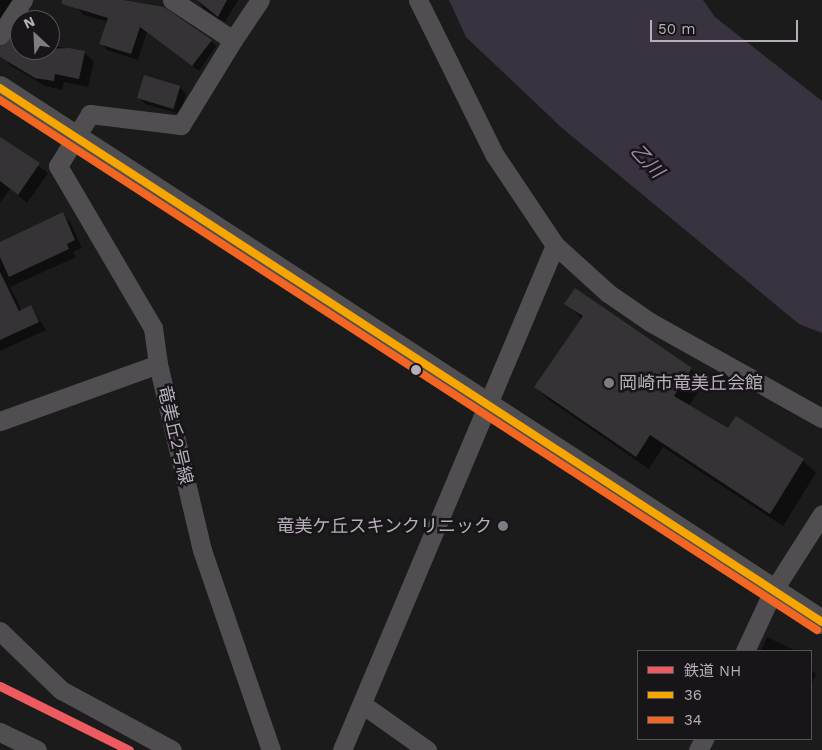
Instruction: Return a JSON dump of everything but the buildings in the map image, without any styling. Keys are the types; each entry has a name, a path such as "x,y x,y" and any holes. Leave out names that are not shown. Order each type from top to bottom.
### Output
{"street":[{"path":"0,35 23,0"},
{"path":"172,0 233,40"},
{"path":"75,139 90,114 181,125 260,0"},
{"path":"418,0 494,154 555,245 608,293 650,322 822,418"},
{"path":"0,88 75,139 822,622"},
{"name":"竜美丘2号線","path":"75,139 58,166 153,328 158,364 202,550 270,750"},
{"path":"342,750 555,245"},
{"path":"0,420 158,364"},
{"path":"745,650 773,591 822,514"},
{"path":"0,630 61,690 172,750"},
{"path":"362,704 427,750"},
{"path":"0,732 37,750"}],"water":[{"name":"乙川","path":"449,0 703,0 715,17 822,101 822,333 799,324 562,128 466,37"}],"rail line":[{"name":"NH","path":"0,686 129,750"}],"transit line":[{"name":"36","path":"0,88 822,622"},
{"name":"34","path":"0,100 817,630"}],"place":[{"name":"岡崎市竜美丘会館","path":"609,383"},
{"name":"竜美ケ丘スキンクリニック","path":"503,526"}]}
